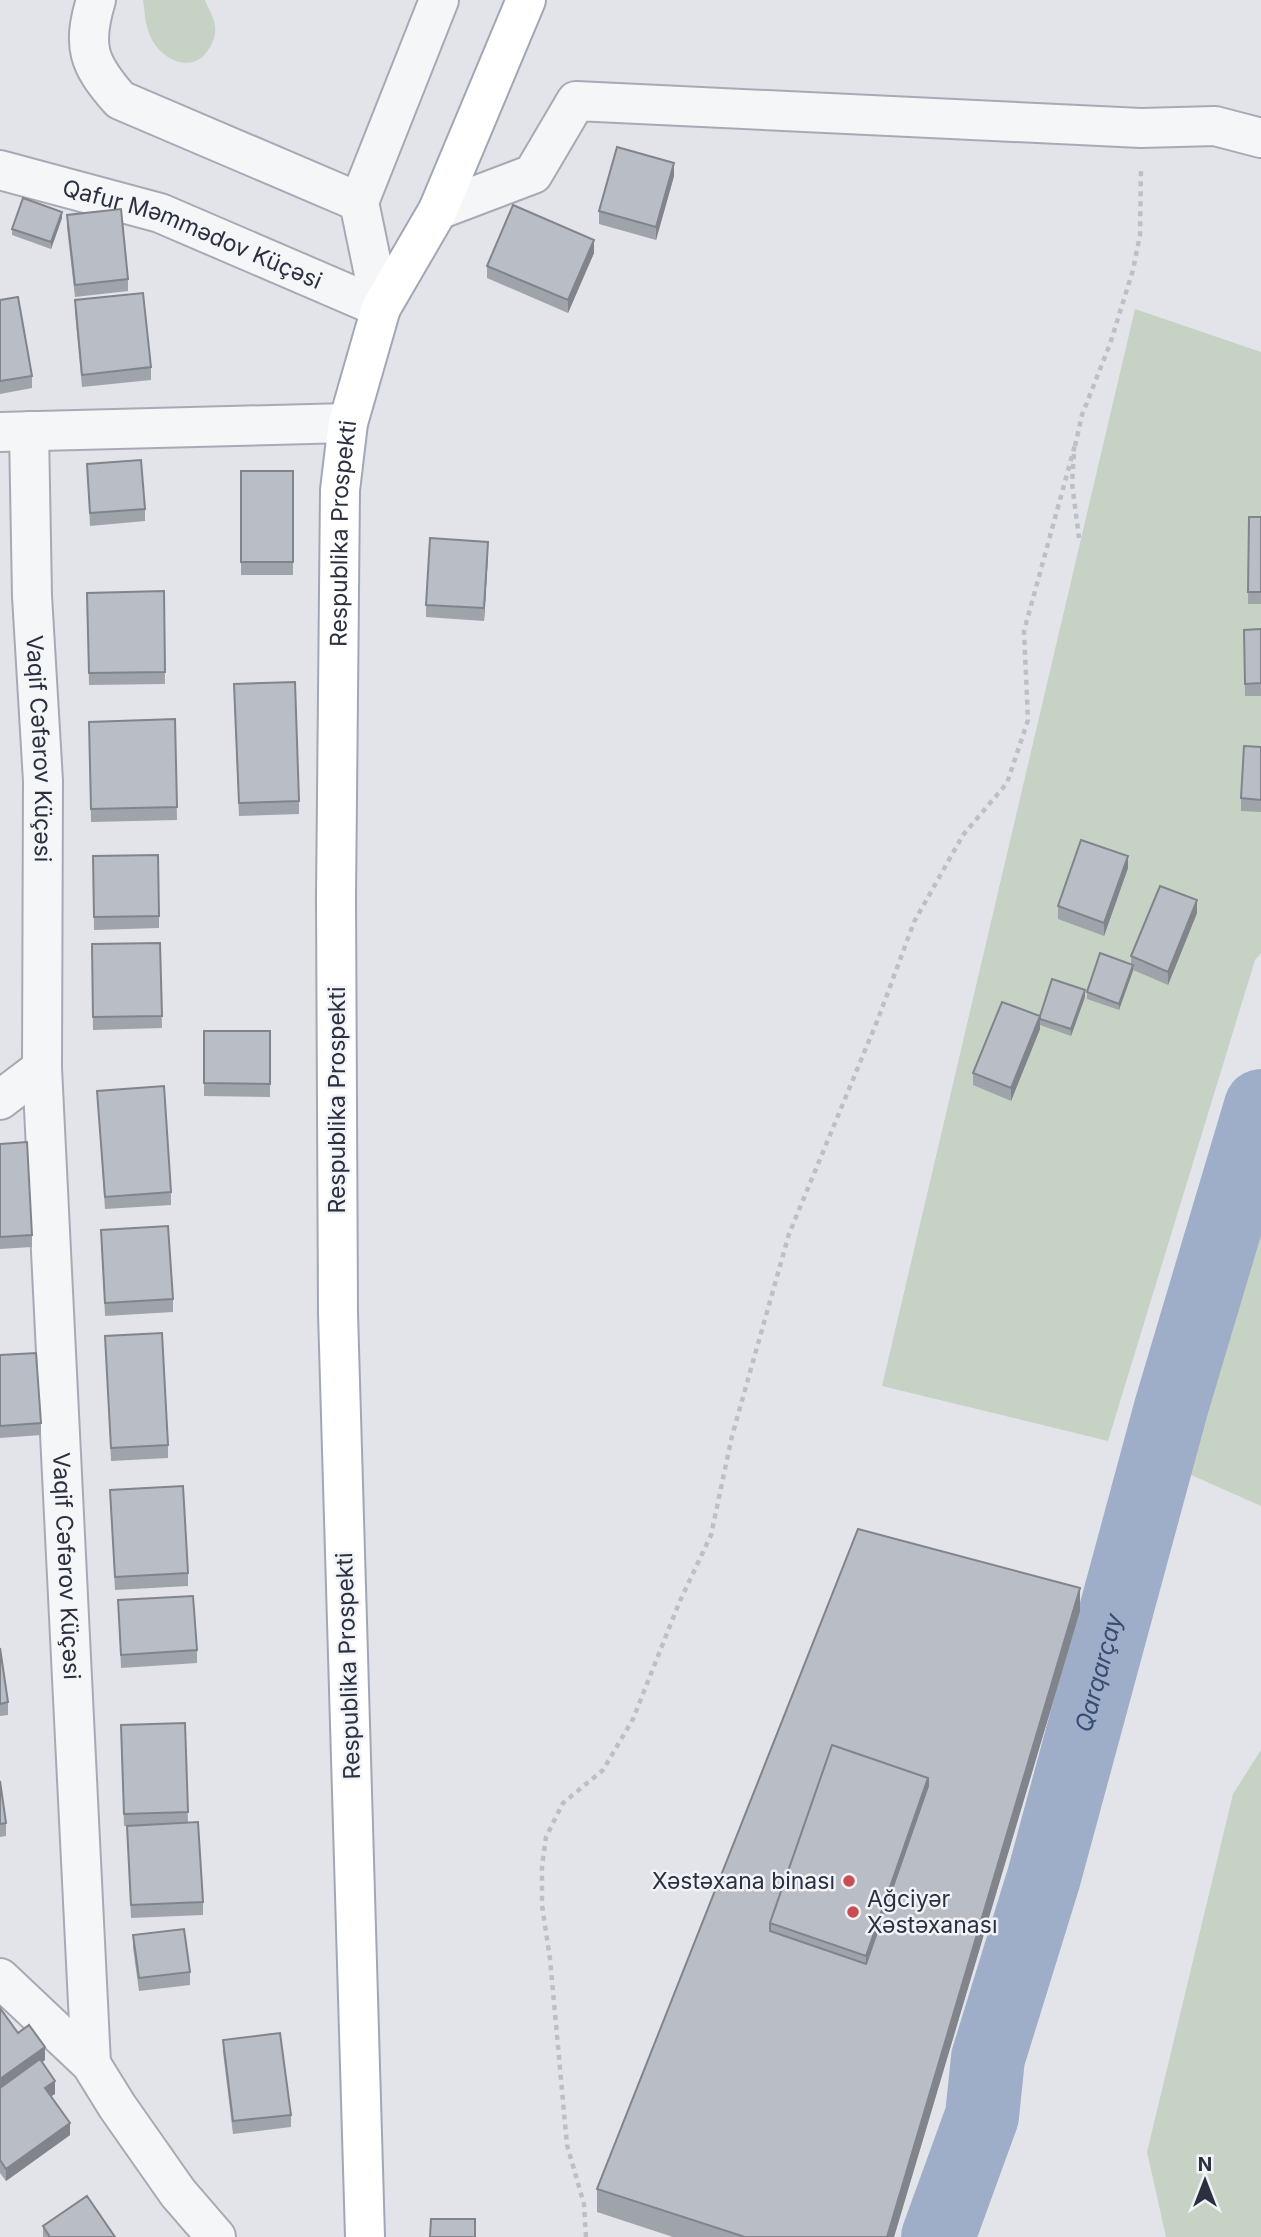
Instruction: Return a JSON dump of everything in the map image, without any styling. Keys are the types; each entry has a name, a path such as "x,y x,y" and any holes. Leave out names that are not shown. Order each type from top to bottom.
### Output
{"main road":[{"name":"Respublika Prospekti","path":"365,2237 338,1312 340,490 348,423 381,308 439,210 526,0"}],"street":[{"path":"96,0 89,23 88,47 100,77 120,100 359,202"},
{"path":"381,308 359,202 439,0"},
{"path":"439,210 533,174 576,101 1141,128 1215,126 1261,138"},
{"name":"Qafur Məmmədov Küçəsi","path":"0,170 160,213 381,308"},
{"path":"14,432 348,423"},
{"name":"Vaqif Cəfərov Küçəsi","path":"14,432 32,596 43,781 42,1068 91,2064"},
{"path":"0,1100 42,1068"},
{"name":"Vaqif Cəfərov Küçəsi","path":"0,1978 91,2064 178,2193 216,2237"}],"path":[{"path":"586,2237 584,2204 567,2145 550,1959 542,1905 542,1866 546,1837 563,1803 603,1770 633,1719 679,1603 711,1535 732,1436 789,1234 878,1019 914,922 963,835 1007,783 1028,720 1024,631 1082,415 1110,344 1138,247 1141,128"},
{"path":"1075,444 1072,483 1079,538"}],"green space":[{"path":"143,0 205,0 215,31 213,42 204,56 188,63 171,59 163,53 149,33"},
{"path":"1135,309 1261,352 1261,953 1255,960 1108,1441 882,1386"},
{"path":"1261,1183 1261,1506 1171,1466"},
{"path":"1261,1750 1261,2237 1166,2237 1147,2152 1233,1794"}],"building":[{"path":"617,147 674,163 656,227 599,211"},
{"path":"23,198 62,212 51,242 12,229"},
{"path":"513,205 594,240 568,300 487,266"},
{"path":"121,209 128,279 75,285 67,215"},
{"path":"143,293 151,367 82,375 75,300"},
{"path":"18,297 32,376 0,381 0,300"},
{"path":"141,460 145,509 90,513 87,464"},
{"path":"241,471 293,471 293,562 241,562"},
{"path":"1249,517 1261,517 1261,592 1248,592"},
{"path":"430,538 488,542 484,608 426,605"},
{"path":"164,591 165,672 89,673 87,593"},
{"path":"1261,629 1261,683 1245,684 1244,630"},
{"path":"295,682 299,801 239,803 234,684"},
{"path":"175,719 177,807 91,809 89,722"},
{"path":"1244,746 1261,747 1261,800 1241,798"},
{"path":"1081,840 1128,856 1104,923 1058,906"},
{"path":"158,855 159,916 94,917 93,856"},
{"path":"1160,886 1197,900 1168,972 1131,956"},
{"path":"160,943 162,1016 93,1017 92,944"},
{"path":"1100,953 1133,965 1119,1004 1087,992"},
{"path":"1052,979 1085,990 1071,1029 1040,1019 1040,1016 1039,1019"},
{"path":"1002,1002 1040,1016 1011,1088 973,1073"},
{"path":"204,1031 270,1031 270,1084 204,1083"},
{"path":"164,1086 171,1192 105,1197 97,1091"},
{"path":"27,1142 32,1235 0,1237 0,1144"},
{"path":"168,1226 173,1299 105,1303 101,1230"},
{"path":"162,1333 168,1445 111,1448 105,1336"},
{"path":"36,1353 41,1423 0,1426 0,1355"},
{"path":"183,1486 188,1573 115,1577 110,1490"},
{"name":"Ağciyər Xəstəxanası","path":"858,1529 1080,1588 887,2237 745,2237 597,2189","holes":["832,1745 928,1778 928,1786 866,1964 770,1931 770,1923"]},
{"path":"193,1596 197,1650 121,1655 118,1600"},
{"path":"0,1648 8,1702 0,1704"},
{"path":"185,1723 188,1812 124,1814 121,1725"},
{"name":"Xəstəxana binası","path":"832,1745 928,1778 866,1956 770,1923"},
{"path":"0,1781 6,1823 0,1824"},
{"path":"198,1822 203,1902 131,1905 127,1826"},
{"path":"184,1929 190,1972 139,1978 133,1935"},
{"path":"0,2008 18,2033 29,2025 45,2047 0,2079"},
{"path":"280,2033 291,2115 233,2121 223,2040"},
{"path":"40,2059 55,2081 45,2088 70,2123 6,2169 0,2160 0,2088"},
{"path":"87,2196 115,2237 50,2237 43,2226"},
{"path":"431,2219 475,2219 475,2237 430,2237"}],"waterway":[{"name":"Qarqarçay","path":"938,2237 982,2116 988,2058 1044,1877 1171,1408 1261,1106"}],"place":[{"name":"Xəstəxana binası","path":"849,1881"},
{"name":"Ağciyər Xəstəxanası","path":"853,1912"}]}
